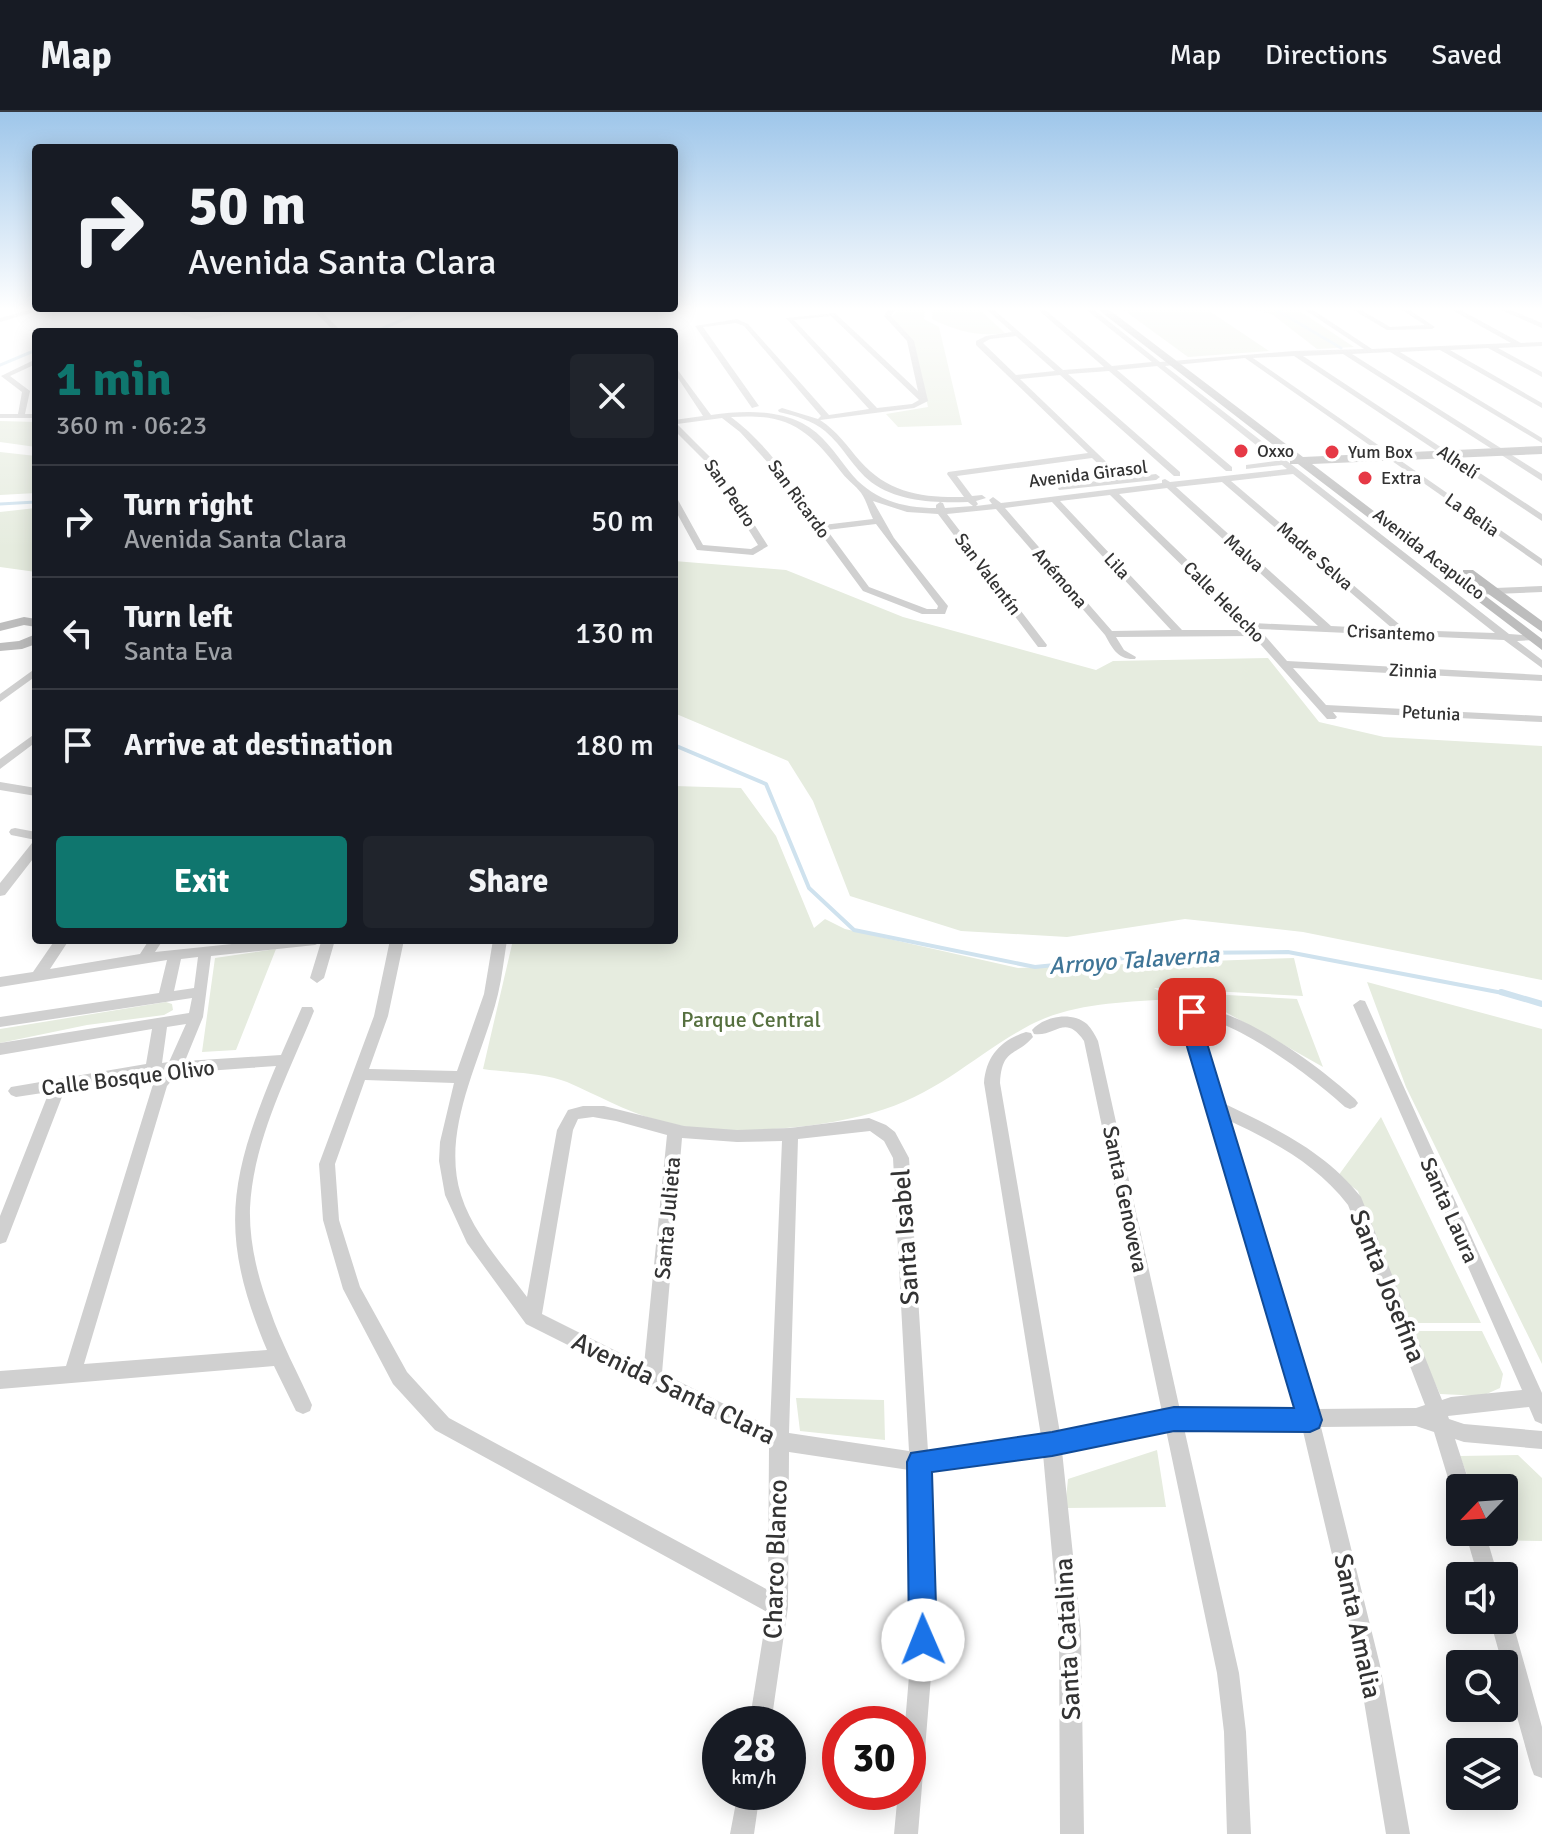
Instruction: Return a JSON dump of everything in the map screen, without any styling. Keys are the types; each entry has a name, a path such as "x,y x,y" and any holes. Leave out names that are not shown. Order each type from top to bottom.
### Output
{"street":[{"path":"22,388 26,391"},
{"path":"688,388 709,418"},
{"path":"743,388 755,406"},
{"path":"802,388 827,417"},
{"path":"854,388 875,411"},
{"path":"911,388 924,401"},
{"path":"921,388 924,401"},
{"path":"1027,388 1121,481"},
{"path":"1080,388 1177,474"},
{"name":"Madre Selva","path":"1131,388 1405,634"},
{"path":"1190,388 1267,449 1301,465"},
{"path":"1207,388 1283,447 1301,465"},
{"name":"Avenida Acapulco","path":"1218,388 1301,465 1542,665"},
{"name":"La Belia","path":"1292,388 1542,563"},
{"name":"Alhelí","path":"1347,388 1542,518"},
{"path":"1401,388 1542,478"},
{"path":"1454,388 1542,441"},
{"path":"1511,388 1542,406"},
{"path":"26,391 32,389"},
{"path":"21,416 26,391"},
{"path":"816,419 914,406 924,401"},
{"name":"Avenida Girasol","path":"678,412 755,406 816,419 834,432 876,481 940,506 970,499 1054,499 1388,455 1542,459"},
{"name":"Avenida Girasol","path":"678,423 724,416 759,415 802,426 823,445 854,485 867,496 889,505 977,508 993,501 1121,481 1177,474 1227,474"},
{"path":"0,416 32,416"},
{"name":"San Ricardo","path":"724,416 768,456 866,589 937,613 944,610 936,595 876,521"},
{"name":"San Pedro","path":"678,428 710,462 763,546 753,552 700,548 678,507"},
{"path":"1267,449 1283,447"},
{"name":"Avenida Girasol","path":"1328,468 1542,450"},
{"path":"977,508 951,474 1094,455"},
{"name":"Avenida Acapulco","path":"1301,465 1328,468 1492,591 1538,637"},
{"name":"Avenida Acapulco","path":"1301,465 1470,592 1538,637"},
{"name":"Malva","path":"1159,477 1329,630"},
{"path":"854,485 876,481"},
{"name":"Calle Helecho","path":"1112,492 1253,630 1331,717"},
{"path":"819,528 876,521 867,496"},
{"name":"Lila","path":"1054,499 1179,633"},
{"name":"Anémona","path":"993,501 1109,634 1120,652 1131,657"},
{"name":"San Valentín","path":"940,506 1042,645"},
{"path":"1470,592 1542,589"},
{"name":"Crisantemo","path":"1109,634 1329,630 1538,637"},
{"path":"5,649 32,639"},
{"name":"Zinnia","path":"1283,664 1542,678"},
{"path":"0,699 32,674"},
{"name":"Petunia","path":"1321,708 1542,719"},
{"path":"0,765 32,739"},
{"path":"0,786 32,791"},
{"path":"15,832 32,835"},
{"path":"0,892 32,851"},
{"path":"38,975 59,944"},
{"path":"144,958 153,944"},
{"path":"0,982 243,944"},
{"path":"317,978 327,944"},
{"path":"396,944 381,1016 327,1164 331,1220 352,1289 400,1378 442,1424 778,1607"},
{"name":"Avenida Santa Clara","path":"499,944 491,994 463,1077 448,1142 453,1195 473,1238 532,1318 779,1441 919,1462 1052,1444 1174,1419 1416,1417 1436,1409 1538,1406"},
{"path":"156,1076 177,1067 196,1017 205,951"},
{"path":"165,998 175,955"},
{"path":"0,1022 201,992"},
{"name":"Santa Laura","path":"1360,1005 1538,1406"},
{"name":"Santa Amalia","path":"1350,1103 1318,1073 1226,1021 1198,1010 1189,1016 1310,1420 1369,1665 1398,1834"},
{"path":"303,1405 278,1357 244,1246 242,1206 249,1167 307,1011"},
{"path":"0,1049 196,1017"},
{"name":"Santa Genoveva","path":"1052,1444 992,1083 993,1067 1007,1045 1063,1020 1082,1026 1091,1041 1174,1419"},
{"path":"72,1375 156,1076 161,1022"},
{"name":"Calle Bosque Olivo","path":"177,1067 287,1060"},
{"path":"359,1074 463,1077"},
{"name":"Calle Bosque Olivo","path":"16,1091 156,1076"},
{"path":"0,1237 59,1085"},
{"name":"Santa Josefina","path":"1214,1106 1295,1148 1347,1189 1364,1222 1436,1409 1457,1474"},
{"name":"Santa Julieta","path":"532,1318 570,1116 593,1110 675,1131 652,1379"},
{"name":"Santa Isabel","path":"675,1131 790,1136 869,1124 886,1133 898,1148 919,1462"},
{"path":"779,1441 790,1136"},
{"path":"0,1380 278,1357"},
{"name":"Avenida Santa Clara","path":"1416,1417 1443,1429 1542,1440"},
{"path":"1174,1419 1228,1673 1235,1732 1239,1834"},
{"name":"Charco Blanco","path":"763,1706 778,1607 779,1441"},
{"name":"Santa Catalina","path":"1052,1444 1070,1631 1072,1834"},
{"path":"906,1834 923,1640 919,1462"},
{"path":"1505,1634 1542,1767"},
{"path":"742,1834 746,1810"}],"green space":[{"path":"924,388 953,388 962,425 898,427 886,414 928,407"},
{"path":"0,421 32,422 32,446 0,442"},
{"path":"0,452 32,456 32,493 0,495"},
{"path":"32,508 32,571 0,567 0,512"},
{"path":"678,561 786,570 903,617 1096,670 1113,661 1268,658 1319,722 1384,737 1542,746 1542,980 1303,932 1185,919 1067,937 961,931 850,896 813,801 788,761 678,715"},
{"name":"Parque Central","path":"678,786 741,788 776,836 814,928 825,919 845,929 1018,968 1294,958 1303,996 1154,988 1172,999 1099,1005 1046,1018 1009,1037 937,1085 896,1105 848,1119 764,1130 680,1126 633,1112 557,1079 483,1069 512,944 678,944"},
{"path":"276,949 236,1050 202,1052 215,958"},
{"path":"1367,982 1542,1029 1542,1364 1406,1087"},
{"path":"1192,993 1297,999 1323,1067"},
{"path":"166,1002 172,1004 173,1010 164,1015 87,1025 0,1043 0,1029"},
{"path":"1381,1117 1481,1323 1404,1323 1358,1191 1338,1176"},
{"path":"1411,1331 1482,1331 1503,1374 1500,1388 1482,1396 1440,1394"},
{"path":"796,1398 884,1400 885,1440 800,1431"},
{"path":"1157,1450 1166,1507 1065,1508 1068,1479"},
{"path":"1518,1455 1542,1478 1542,1541 1518,1541 1518,1474 1467,1474 1460,1456"}],"waterway":[{"name":"Arroyo Talaverna","path":"0,504 32,502"},
{"name":"Arroyo Talaverna","path":"678,747 766,784 809,888 854,930 1035,967 1174,953 1288,952 1508,994"},
{"name":"Arroyo Talaverna","path":"1501,992 1508,994"},
{"name":"Arroyo Talaverna","path":"1508,994 1542,1004"}],"place":[{"name":"Oxxo","path":"1241,451"},
{"name":"Yum Box","path":"1332,452"},
{"name":"Extra","path":"1365,478"}],"route":[{"path":"923,1640 919,1462 1052,1444 1174,1419 1310,1420 1214,1106 1189,1016 1192,1012"}]}
